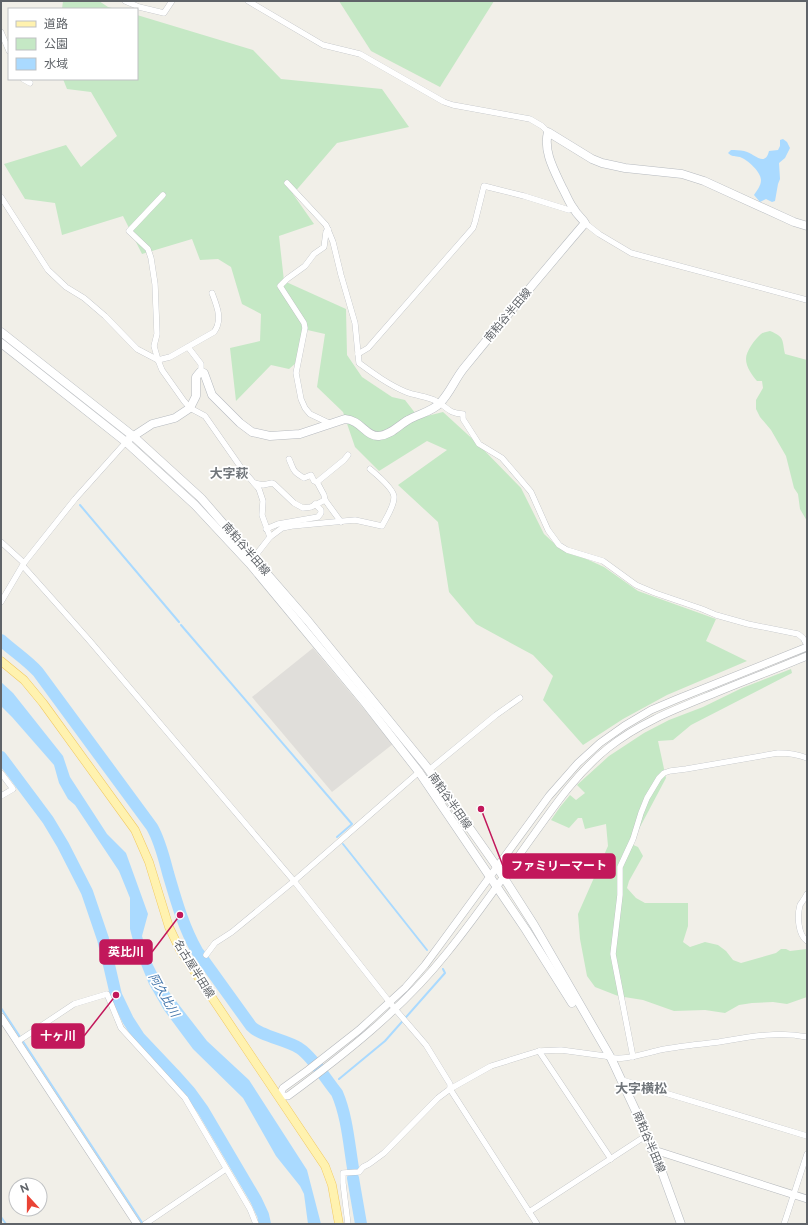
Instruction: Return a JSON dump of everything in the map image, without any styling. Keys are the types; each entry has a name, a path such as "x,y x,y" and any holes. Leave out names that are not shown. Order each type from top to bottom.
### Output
{"main road":[{"path":"585,224 573,208 549,158 546,138 548,132 592,159 602,163 625,168 682,174 704,181 794,222 807,226"},
{"name":"南粕谷半田線","path":"201,372 204,373 212,395 240,423 252,432 270,436 300,434 345,420 356,422 371,434 380,436 393,431 408,420 433,409 440,404 458,375 547,267 585,224"},
{"name":"南粕谷半田線","path":"1,332 133,436 201,498 419,772 526,930 622,1080 652,1149 681,1224"},
{"name":"南粕谷半田線","path":"1,343 126,442 195,504 252,561 357,680 429,770 497,868 534,925 608,1057 644,1137 652,1149 676,1224"},
{"path":"126,442 152,424 175,418 190,408 196,396 196,377 201,372"},
{"name":"名古屋半田線","path":"1,661 24,680 43,703 135,830 149,862 169,927 180,950 326,1166 332,1185 339,1224"}],"street":[{"path":"125,1 139,7 164,13 172,1"},
{"path":"248,1 265,13 323,45 360,54 453,106 530,119 542,126 548,132"},
{"path":"1,32 8,50"},
{"path":"25,80 30,83"},
{"path":"287,184 326,225 328,229 333,242 340,274 355,323 359,363 381,379 401,390 436,401 449,411 463,414 463,419 475,439 484,447 502,458 531,492 548,530 559,544 567,550 603,561 636,585 655,594 716,615 748,624 798,634 803,638 807,646 677,698 651,710 606,739 578,763 549,796 491,878 425,965 405,988 359,1030 283,1088 279,1096 288,1096 329,1066 359,1041 430,974 439,964 564,792 582,771 609,747 664,714 807,656"},
{"path":"358,354 368,348 472,228 475,222 484,186 524,196 569,210 573,208"},
{"path":"163,195 129,231 148,249 151,258 155,284 157,334 154,346 158,360 162,370 174,388 190,408 204,416 242,469 254,482 262,495 262,515 270,537"},
{"path":"1,197 48,270 66,287 84,298 105,316 137,349 158,360 170,357 214,332 218,327 219,322 218,311 212,293"},
{"path":"585,224 631,253 807,300"},
{"path":"328,229 326,232 324,247 314,254 305,266 280,286 306,328 296,374 301,399 305,408 310,414 331,424"},
{"path":"188,347 201,364 201,372"},
{"path":"1,602 23,564 75,499 126,442"},
{"path":"317,482 348,455"},
{"path":"289,459 292,469 298,475 304,478 311,475 314,481 317,482 325,500 341,522"},
{"path":"252,561 270,537 277,531 286,527 360,520 382,526 390,510 394,497 393,493 378,475 370,469"},
{"path":"254,482 262,485 274,484 294,503 303,508 311,507 325,500"},
{"path":"266,529 278,524 318,517 321,510 315,504"},
{"path":"1,542 23,564 89,640 294,881 394,1009 426,1045 450,1084 450,1089 537,1224"},
{"path":"429,770 505,708 520,698"},
{"path":"633,1057 612,954 620,895 620,867 633,839 641,813 654,787 664,773 670,771 778,753 798,754 807,758"},
{"path":"206,955 215,943 232,932 294,881 419,772"},
{"path":"1,774 13,789 1,796"},
{"path":"807,894 800,905 799,924 801,935 807,941"},
{"path":"17,1042 74,1004 106,994 116,1020 121,1028 185,1098 250,1209 256,1224"},
{"path":"1,1017 137,1224"},
{"path":"348,1224 343,1173 360,1172 363,1166 369,1164 384,1153 438,1098 450,1089 491,1066 539,1051 561,1050 608,1057 633,1057 691,1045 765,1035 778,1034 807,1037"},
{"path":"539,1051 611,1159"},
{"path":"622,1080 807,1136"},
{"path":"529,1212 644,1137"},
{"path":"652,1149 807,1200"},
{"path":"784,1224 807,1154"},
{"path":"145,1224 226,1169"}],"shaded area":[{"path":"313,648 393,744 332,792 252,697"}],"green space":[{"path":"63,1 99,1 112,8 62,8"},
{"path":"339,1 494,1 440,87 371,51"},
{"path":"138,15 253,50 281,79 382,89 409,127 337,143 293,194 314,224 279,236 284,281 346,309 347,355 362,377 392,397 405,400 419,418 443,412 478,444 521,488 544,534 556,545 604,567 638,591 716,619 706,641 747,661 667,695 623,719 583,745 543,700 553,676 533,655 476,624 449,592 438,522 398,485 447,450 427,441 379,471 355,447 343,412 317,387 325,334 303,329 297,362 289,369 271,365 236,401 230,348 260,341 261,314 242,304 231,267 218,259 200,260 192,239 142,254 123,216 62,235 55,203 25,199 4,164 66,145 81,167 117,136 91,92 67,89 63,80 138,80"},
{"path":"770,331 781,337 785,354 807,360 807,521 800,509 798,494 794,488 786,456 771,430 760,417 756,409 756,400 763,388 762,381 757,381 746,362 746,356 754,342 761,334"},
{"path":"791,669 792,673 691,725 673,740 658,741 666,778 631,844 638,847 643,856 629,881 627,888 636,898 645,903 688,903 688,926 683,942 690,947 705,942 718,945 726,951 733,960 741,963 776,953 781,949 790,951 807,949 807,997 787,1004 773,1002 739,1005 725,1013 705,1010 674,1011 643,1000 618,996 595,987 587,976 580,939 578,914 608,846 606,824 585,829 582,818 578,818 569,828 551,820 570,795 576,800 585,793 577,785 609,756 644,733 669,720 703,707 742,688"}],"water":[{"path":"783,139 787,142 790,148 785,158 779,163 780,179 775,201 772,202 766,199 760,202 754,195 761,182 759,173 747,161 740,157 732,156 728,153 731,150 741,150 762,159 767,156 769,151 778,150 780,140"},
{"name":"阿久比川","path":"1,682 13,693 63,756 70,777 107,834 126,853 148,914 142,936 146,951 162,983 207,1041 249,1080 307,1170 321,1224 308,1224 304,1194 300,1186 276,1156 243,1098 193,1049 164,1010 149,984 136,952 130,929 130,898 119,871 75,805 68,799 59,783 54,765 1,706"}],"waterway":[{"path":"80,505 179,622"},
{"path":"181,625 352,824 337,837"},
{"path":"1,640 38,672 152,827 162,850 180,913 192,942 251,1026 261,1033 299,1048 314,1063 337,1093 345,1121 353,1168"},
{"path":"1,757 48,820 63,845 87,892 103,939 116,995 128,1020 139,1037 190,1092 203,1110 256,1200 263,1215 265,1224"},
{"path":"343,844 427,950"},
{"path":"339,1079 385,1041 445,973 443,969"},
{"path":"1,1008 143,1224"},
{"path":"353,1178 361,1224"},
{"path":"1,1217 6,1224"}],"place":[{"name":"ファミリーマート","path":"481,809"},
{"name":"英比川","path":"180,915"},
{"name":"十ヶ川","path":"116,995"}],"district":[{"name":"大字萩","path":"229,473"},
{"name":"大字横松","path":"641,1088"}]}
